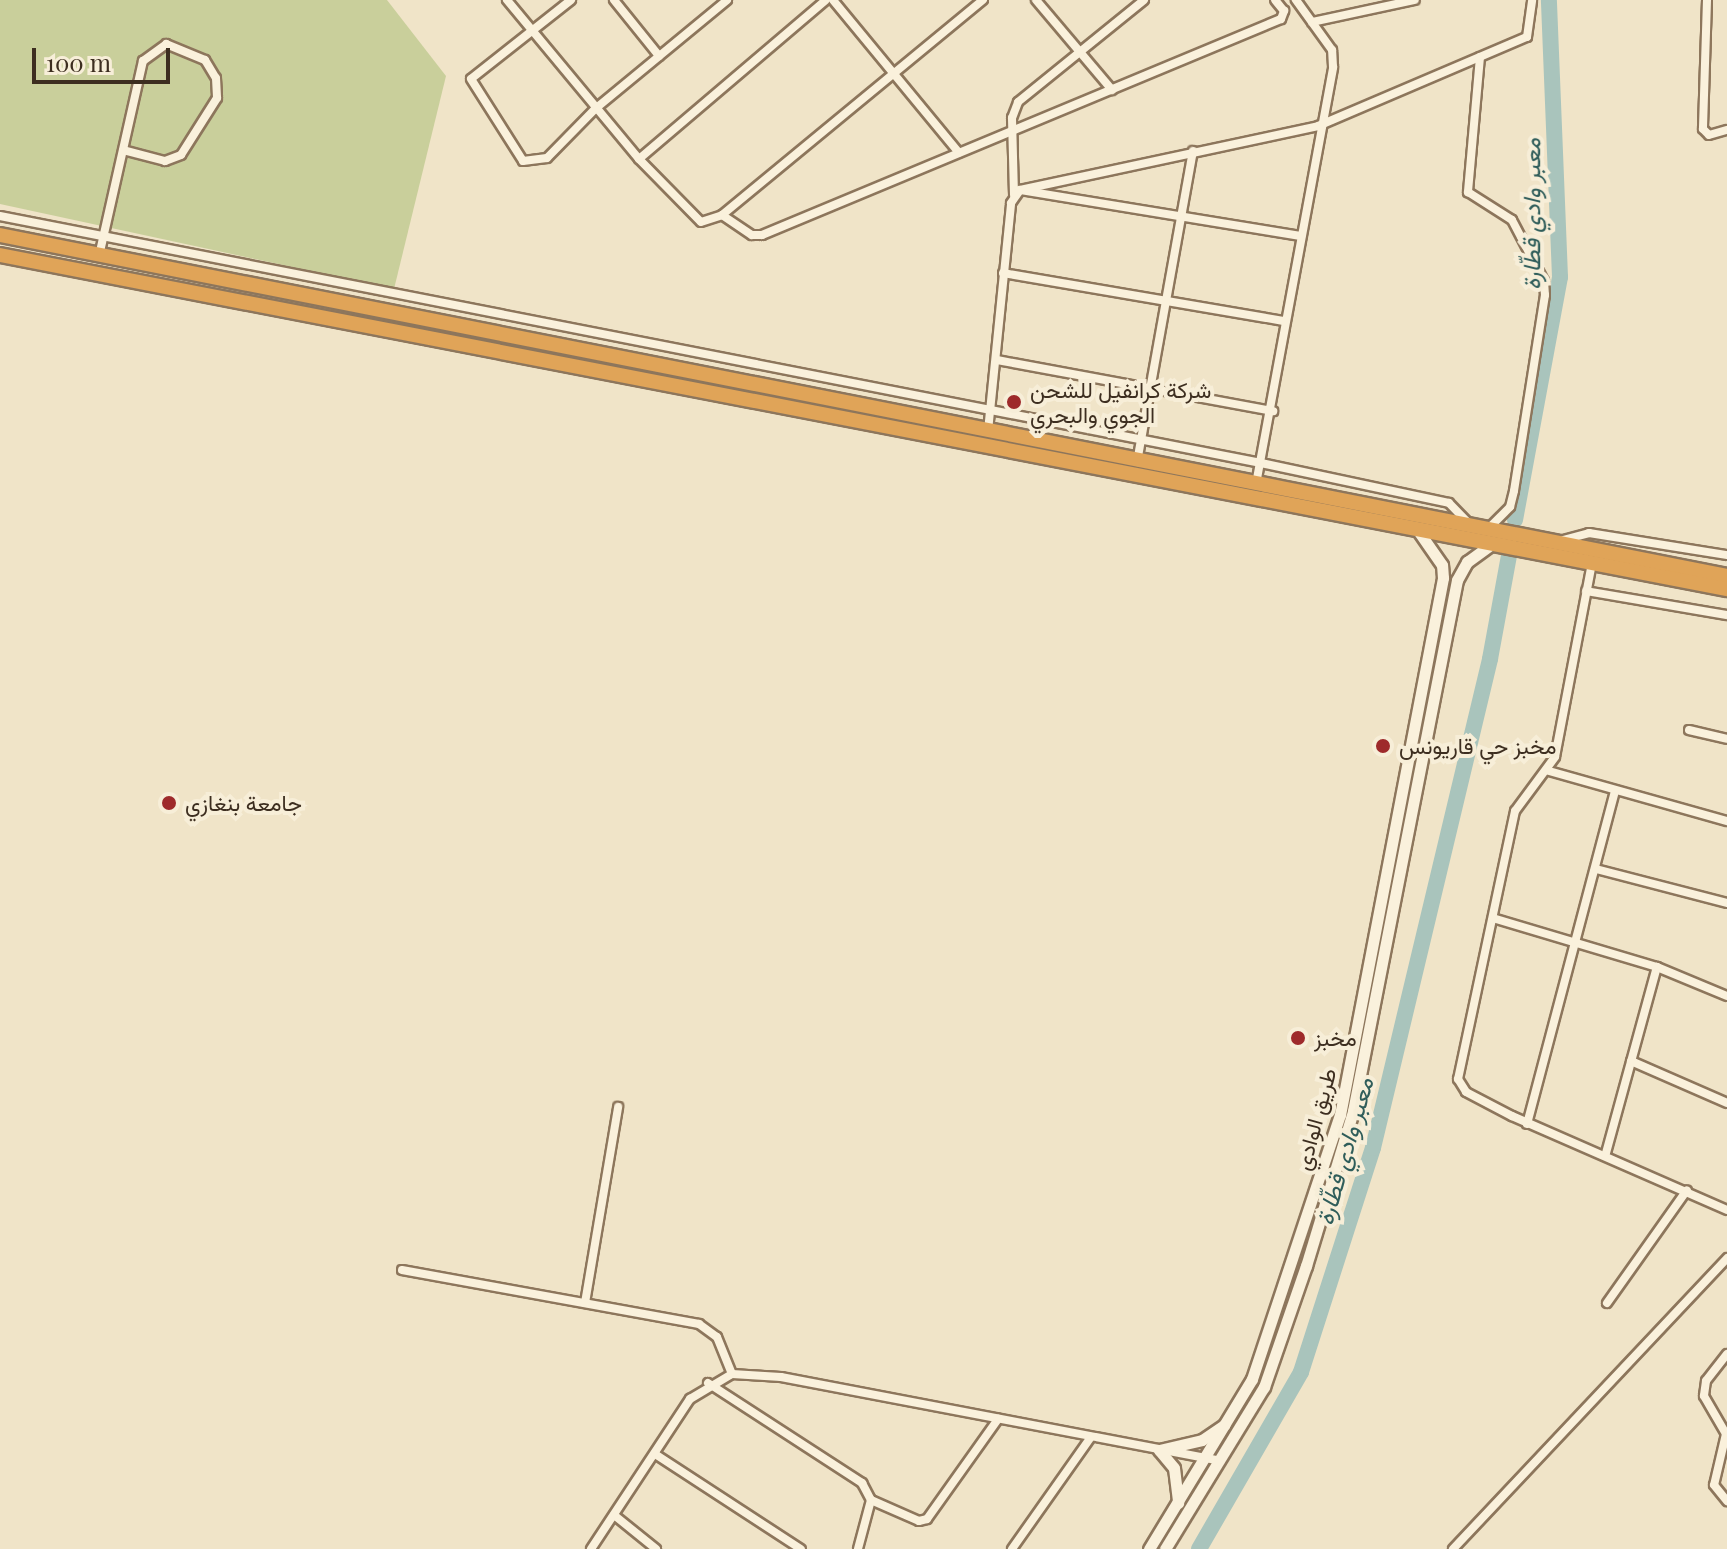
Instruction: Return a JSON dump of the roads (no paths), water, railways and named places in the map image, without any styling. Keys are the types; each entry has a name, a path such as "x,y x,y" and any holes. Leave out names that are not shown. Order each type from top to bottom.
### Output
{"highway":[{"path":"0,235 1256,487 1416,516 1471,528 1490,537 1592,563 1727,589"},
{"path":"0,255 461,341 1419,532 1548,543 1727,576"}],"main road":[{"path":"1419,532 1442,565 1443,578 1457,580 1467,562 1490,537"},
{"name":"طريق الوادي","path":"1165,1549 1220,1461 1279,1350 1352,1086 1379,946 1393,842 1443,578"},
{"name":"طريق الوادي","path":"1379,946 1406,846 1457,580"},
{"path":"1393,842 1406,846"},
{"name":"طريق الوادي","path":"1149,1549 1232,1416 1265,1348 1352,1086"},
{"path":"1178,1505 1174,1468 1159,1450 1202,1440 1232,1416"}],"street":[{"path":"507,0 595,109 701,222 722,215 892,71 983,0"},
{"path":"571,0 471,79 523,161 547,158 595,109 724,1"},
{"path":"614,0 659,56"},
{"path":"639,159 826,0"},
{"path":"833,0 959,153"},
{"path":"1036,0 1112,90"},
{"path":"988,433 1003,273 1017,192 1012,131 1018,102 1144,0"},
{"path":"722,215 752,235 762,235 1281,19 1284,11 1275,0"},
{"path":"1256,487 1273,411 1285,321 1333,58 1296,0"},
{"path":"1312,22 1415,0"},
{"path":"1017,192 1323,124 1527,37 1532,0"},
{"path":"1707,0 1703,129 1709,135 1727,130"},
{"path":"99,256 105,237 123,150 146,56 172,44 205,60 216,78 217,98 181,155 165,161 123,150"},
{"path":"1480,57 1468,192 1512,220 1544,281 1545,295 1514,491 1510,507 1490,537"},
{"path":"1137,463 1193,151"},
{"path":"1017,192 1183,214 1301,236"},
{"path":"0,216 1261,463 1457,507 1471,528"},
{"path":"1003,273 1168,298 1285,321"},
{"path":"715,378 719,358"},
{"path":"997,360 1273,411"},
{"path":"1416,516 1420,497"},
{"path":"1548,543 1589,533 1727,555"},
{"path":"1711,573 1713,553"},
{"path":"1592,563 1549,771 1515,811 1496,919 1458,1079 1466,1092 1527,1124 1606,1153 1727,1210"},
{"path":"1586,591 1727,615"},
{"path":"1689,730 1727,739"},
{"path":"1549,771 1727,821"},
{"path":"1527,1124 1615,790"},
{"path":"1596,869 1727,903"},
{"path":"1496,919 1657,967 1725,992"},
{"path":"1606,1153 1657,967"},
{"path":"1631,1061 1727,1103"},
{"path":"585,1303 618,1107"},
{"path":"1607,1303 1687,1190"},
{"path":"1453,1549 1727,1258"},
{"path":"402,1270 709,1328 732,1374"},
{"path":"1727,1354 1704,1388 1707,1406 1726,1434 1714,1485 1727,1501"},
{"path":"591,1549 690,1399 708,1383 732,1374 781,1377 1220,1461"},
{"path":"708,1383 862,1483 871,1500 919,1521 927,1519 998,1419"},
{"path":"1012,1549 1091,1437"},
{"path":"655,1454 801,1549"},
{"path":"858,1549 871,1500"},
{"path":"614,1515 656,1549"}],"waterway":[{"name":"معبر وادي قطّارة","path":"1515,520 1560,277 1549,0"},
{"name":"معبر وادي قطّارة","path":"1199,1549 1301,1372 1373,1148 1490,659 1509,555"}],"place":[{"name":"شركة كرانفيل للشحن الجوي والبحري","path":"1014,402"},
{"name":"مخبز حي قاريونس","path":"1383,746"},
{"name":"جامعة بنغازي","path":"169,803"},
{"name":"مخبز","path":"1298,1038"}]}
